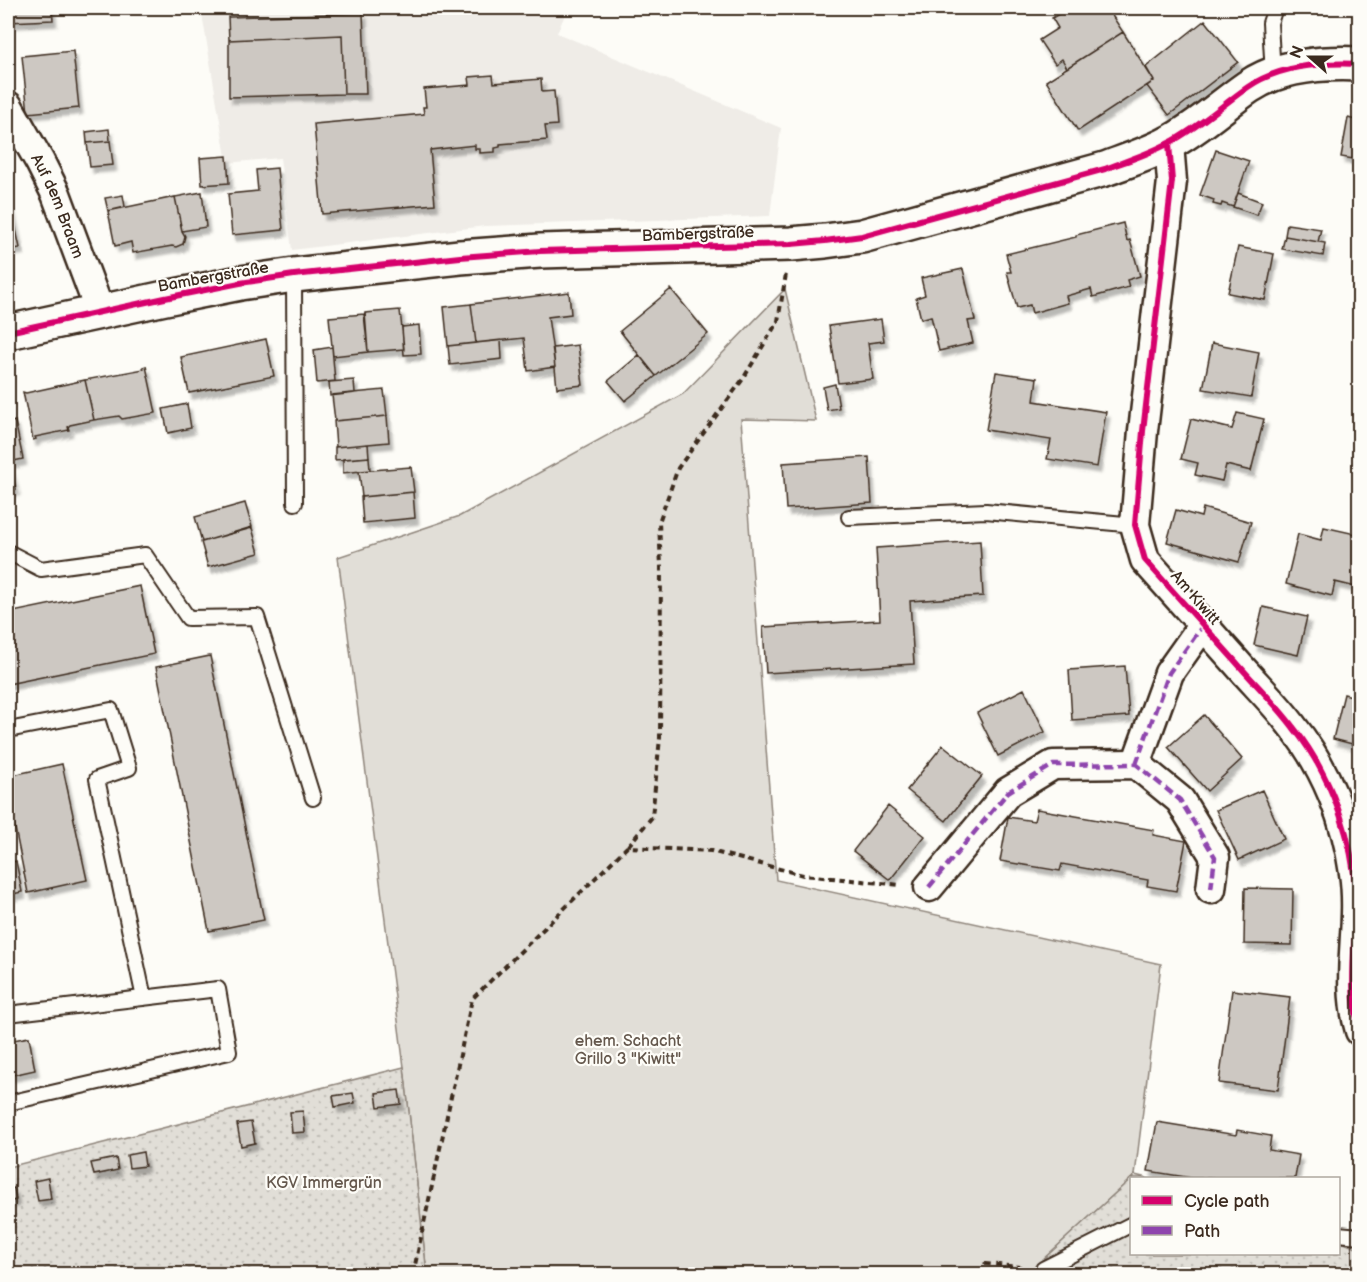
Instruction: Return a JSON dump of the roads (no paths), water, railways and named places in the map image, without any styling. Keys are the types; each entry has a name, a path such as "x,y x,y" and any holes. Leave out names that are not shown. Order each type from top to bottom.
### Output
{"street":[{"name":"Bambergstraße","path":"8,332 240,283 294,275 540,251 791,244 825,242 862,236 1105,169 1169,144 1250,86 1290,69 1337,63 1359,64"},
{"name":"Auf dem Braam","path":"8,106 56,194 100,312"},
{"name":"Am Kiwitt","path":"1169,144 1172,181 1143,431 1135,525 1145,560 1294,728 1316,760 1334,800 1346,832 1355,874 1357,918 1352,987 1353,1010 1359,1031"},
{"name":"Am Kiwitt","path":"1136,764 1169,673 1203,625"},
{"path":"929,887 1008,792 1017,786 1053,765 1136,764 1180,800 1215,857 1211,889"}],"lane":[{"path":"1273,75 1270,23 1275,8"},
{"name":"Bambergstraße","path":"294,275 295,503"},
{"path":"849,517 986,511 1135,525"},
{"path":"8,552 41,569 145,555 188,618 257,617 313,798"},
{"path":"8,730 111,710 129,768 97,779 144,998"},
{"path":"8,1014 218,989 229,1052 8,1103"},
{"path":"1042,1272 1130,1225"},
{"path":"1340,1234 1359,1236"}],"park label":[{"name":"ehem. Schacht Grillo 3 \"Kiwitt\"","path":"628,1049"},
{"name":"KGV Immergrün","path":"324,1182"}]}
